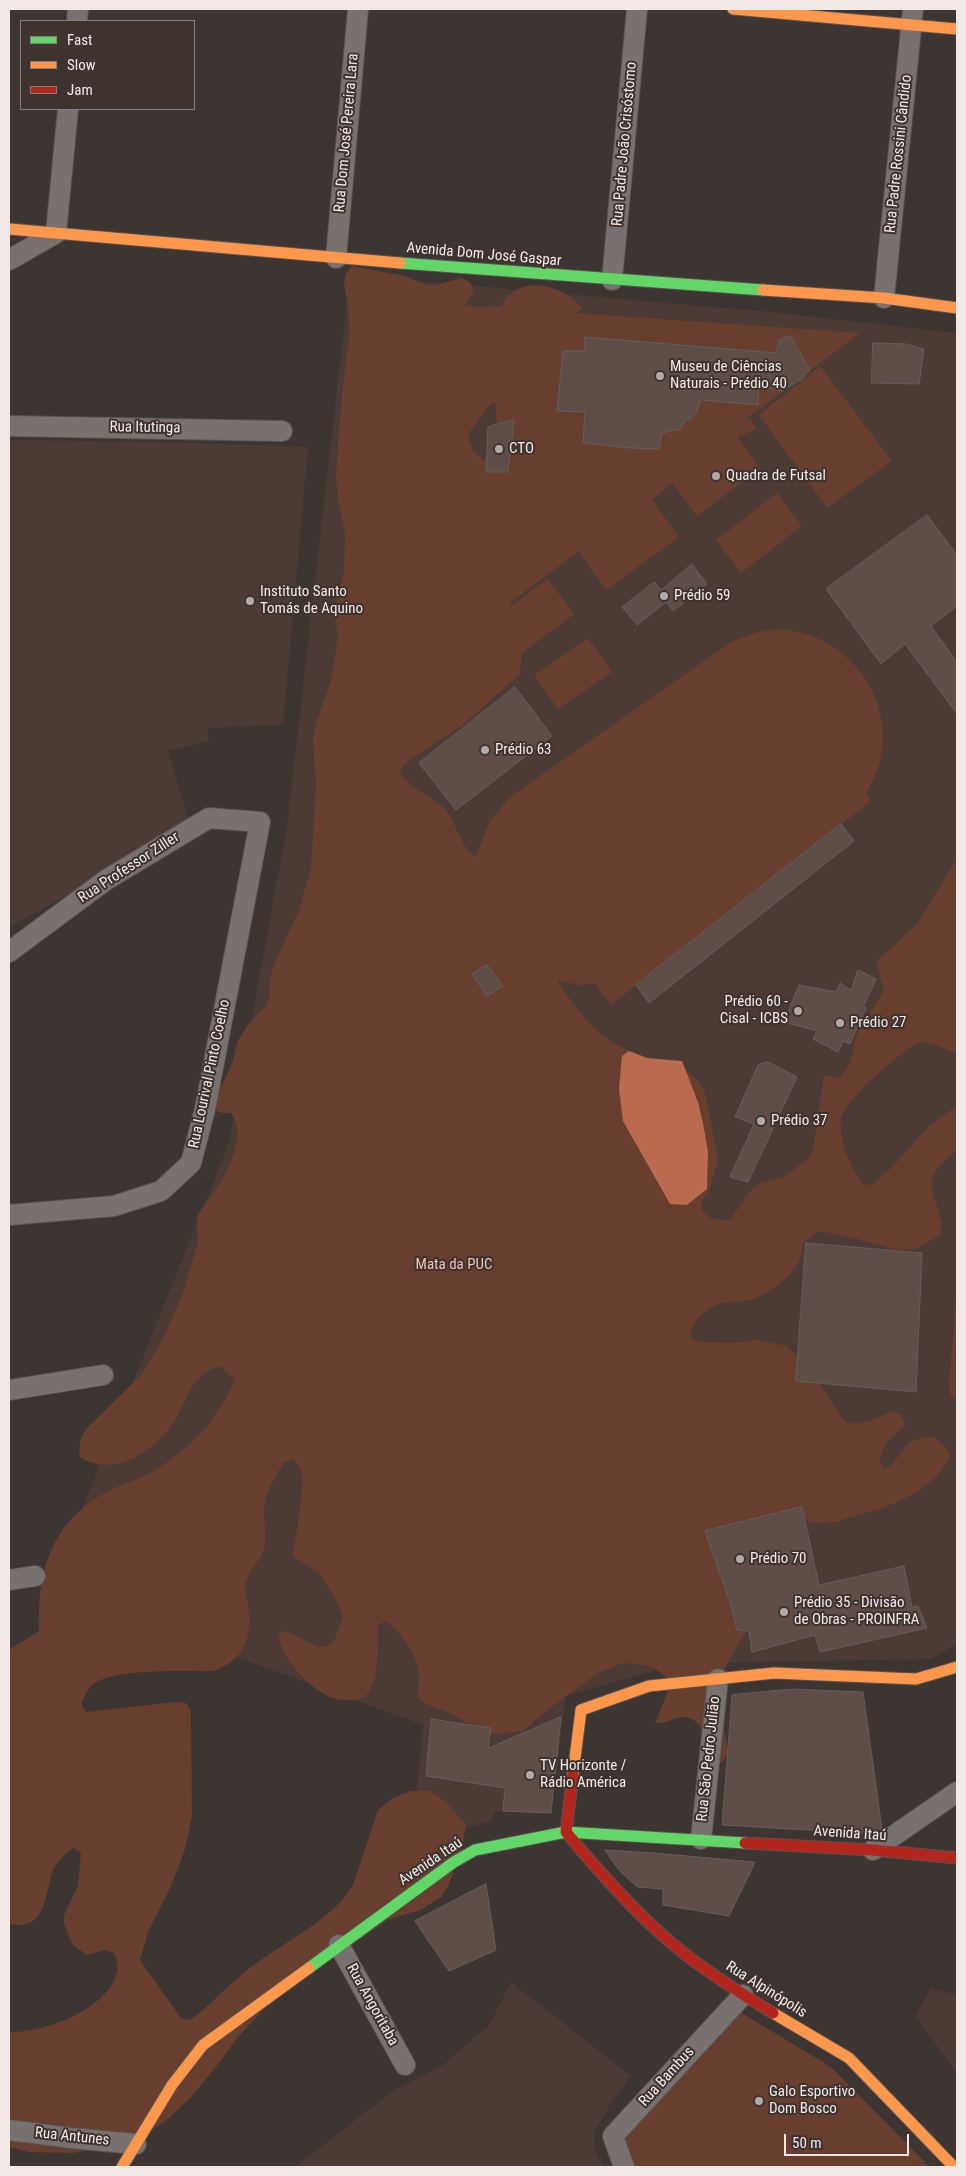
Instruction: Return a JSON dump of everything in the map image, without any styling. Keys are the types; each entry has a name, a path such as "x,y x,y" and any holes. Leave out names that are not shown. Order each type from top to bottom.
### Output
{"street":[{"name":"Rua Dom José Pereira Lara","path":"336,258 358,9"},
{"name":"Rua Padre João Crisóstomo","path":"612,280 637,9"},
{"path":"733,9 912,17 957,29"},
{"name":"Rua Padre Rossini Cândido","path":"884,298 912,17"},
{"path":"9,260 56,233 68,110"},
{"name":"Avenida Dom José Gaspar","path":"9,229 612,280 884,298 957,308"},
{"name":"Rua Itutinga","path":"9,426 282,431"},
{"name":"Rua Professor Ziller","path":"9,952 106,880 208,818 260,822"},
{"name":"Rua Lourival Pinto Coelho","path":"9,1215 114,1206 161,1190 191,1163 205,1108 260,822"},
{"path":"9,1390 103,1375"},
{"path":"9,1580 35,1576"},
{"path":"566,1832 581,1710 649,1686 774,1673 916,1679 957,1667"},
{"name":"Rua São Pedro Julião","path":"701,1839 718,1679"},
{"path":"873,1850 957,1792"},
{"name":"Avenida Itaú","path":"122,2167 172,2085 203,2045 339,1944 454,1862 475,1850 566,1832 873,1850 957,1858"},
{"name":"Rua Alpinópolis","path":"566,1832 598,1871 675,1946 742,1995 849,2058 954,2167"},
{"name":"Rua Angoritaba","path":"339,1944 405,2065"},
{"name":"Rua Bambus","path":"624,2167 613,2136 742,1995"},
{"name":"Rua Antunes","path":"9,2130 136,2144"}],"shaded area":[{"path":"350,275 781,313 957,333 957,1644 931,1659 679,1664 566,1696 551,1813 494,1811 492,1821 412,1842 423,1725 50,1589 229,1143 287,826"},
{"path":"9,440 173,442 308,447 283,725 207,728 209,741 168,751 191,827 9,927"},
{"path":"629,1051 647,1058 682,1061 698,1102 708,1152 707,1189 687,1205 670,1204 623,1121 619,1089 622,1056"},
{"path":"511,1982 631,2076 611,2103 594,2133 597,2156 604,2167 295,2167 393,2091 443,2065 489,2025"},
{"path":"931,1988 957,1995 957,2073 915,2016"}],"green space":[{"name":"Mata da PUC","path":"352,266 406,276 423,284 433,286 461,278 470,282 474,291 464,305 474,307 502,305 510,295 519,289 530,286 542,286 553,288 574,300 582,309 576,313 860,333 747,418 752,420 756,429 737,437 760,469 697,516 672,483 652,500 679,537 606,590 579,552 586,546 511,602 510,607 548,579 574,614 522,653 520,674 464,724 404,764 400,772 414,787 442,806 451,818 465,846 475,858 490,821 510,797 731,642 770,630 794,631 814,637 832,646 862,674 872,691 879,710 883,731 880,763 866,794 871,801 611,1005 595,984 577,985 556,979 585,1019 608,1039 640,1055 683,1069 699,1083 705,1093 718,1160 709,1192 702,1200 701,1210 712,1219 730,1220 751,1190 760,1183 784,1177 808,1159 813,1150 824,1075 839,1078 850,1064 856,1036 884,990 876,962 918,923 957,859 957,1053 929,1043 920,1043 912,1046 875,1076 844,1111 841,1119 842,1136 850,1162 863,1184 872,1185 893,1166 930,1125 957,1106 957,1150 942,1163 934,1175 932,1184 941,1222 940,1235 916,1249 895,1250 852,1237 818,1231 803,1243 799,1262 781,1282 770,1291 751,1300 723,1303 708,1309 694,1323 691,1339 701,1342 735,1343 758,1340 787,1346 811,1371 845,1422 864,1423 893,1411 901,1415 906,1424 885,1444 879,1462 885,1469 892,1464 909,1444 918,1439 932,1436 947,1448 950,1456 942,1469 921,1489 880,1509 829,1523 815,1522 796,1517 754,1616 712,1691 722,1723 727,1748 725,1758 716,1766 705,1735 696,1722 690,1718 682,1717 655,1723 669,1689 668,1678 651,1666 623,1663 598,1673 542,1714 523,1731 488,1735 450,1713 426,1704 417,1697 419,1677 413,1654 398,1632 386,1621 378,1625 376,1669 372,1686 366,1695 362,1698 350,1700 338,1699 315,1688 287,1657 278,1635 285,1631 318,1647 328,1646 335,1639 343,1617 335,1598 318,1572 292,1556 298,1527 303,1476 299,1466 293,1459 284,1462 272,1482 266,1497 264,1509 264,1549 246,1581 245,1589 249,1612 248,1632 246,1641 237,1656 213,1671 167,1671 129,1673 113,1676 99,1681 90,1687 81,1704 86,1712 175,1702 186,1703 191,1711 192,1817 185,1849 171,1886 148,1932 140,1960 181,2018 190,2020 250,1968 323,1918 345,1897 353,1885 378,1810 393,1798 411,1791 430,1791 445,1801 466,1824 463,1844 448,1887 441,1897 421,1910 389,1919 271,2002 238,2037 191,2097 169,2118 136,2141 73,2153 29,2152 9,2147 9,2032 38,2029 71,2017 86,2009 110,1988 117,1972 117,1961 114,1953 105,1950 87,1955 72,1944 64,1924 64,1915 78,1886 81,1852 73,1848 62,1857 54,1868 46,1899 38,1916 31,1922 22,1925 9,1924 9,1650 39,1631 39,1610 44,1571 50,1552 70,1520 85,1506 103,1494 151,1472 183,1450 204,1430 221,1407 235,1380 221,1366 203,1374 192,1388 174,1422 163,1436 143,1453 128,1461 104,1465 94,1464 80,1457 80,1443 86,1429 143,1373 164,1337 183,1293 198,1243 197,1216 213,1194 229,1166 237,1138 236,1125 231,1113 222,1113 213,1109 215,1100 233,1061 237,1042 247,1026 266,1006 269,998 270,978 277,957 299,911 311,867 316,785 313,738 331,681 338,636 335,616 336,604 344,572 345,532 338,500 336,477 341,404 349,335 349,314 344,284 346,273","holes":["495,402 499,452 488,462 483,460 474,451 468,434 489,406"]},
{"path":"820,366 892,461 827,508 759,415"},
{"name":"Quadra de Futsal","path":"777,493 802,526 741,573 716,540"},
{"path":"588,638 612,672 558,709 534,675"},
{"path":"957,1284 957,1399 951,1398 949,1387"},
{"name":"Galo Esportivo Dom Bosco","path":"740,2012 831,2067 930,2167 627,2167 618,2136"}],"building":[{"name":"Museu de Ciências Naturais - Prédio 40","path":"790,336 810,370 802,379 782,391 759,386 758,405 701,400 696,413 686,420 680,429 662,433 659,449 583,443 585,412 557,411 563,351 584,351 585,337 776,353 779,340"},
{"path":"873,343 906,344 924,349 919,384 872,383"},
{"name":"CTO","path":"514,420 508,472 486,472 488,427"},
{"path":"927,515 957,555 957,606 931,626 957,662 957,714 905,644 881,664 826,589"},
{"name":"Prédio 59","path":"692,564 707,584 673,611 666,602 637,625 622,607 654,582 661,590"},
{"name":"Prédio 63","path":"515,687 552,736 456,810 419,763"},
{"path":"841,824 854,841 649,1003 636,985"},
{"path":"487,965 503,986 487,996 472,974"},
{"path":"858,970 876,979 863,1007 866,1008 850,1044 843,1041 838,1052 813,1039 817,1031 784,1022 799,985 836,992 840,983 851,990"},
{"name":"Prédio 37","path":"768,1062 797,1077 748,1182 730,1177 754,1124 735,1117 758,1065"},
{"path":"806,1243 922,1253 916,1392 796,1381"},
{"path":"802,1507 819,1585 904,1566 912,1607 918,1606 927,1628 820,1652 815,1635 752,1652 749,1631 737,1630 731,1605 705,1531"},
{"path":"793,1689 863,1692 882,1829 875,1834 722,1825 732,1695"},
{"path":"561,1717 551,1813 503,1811 505,1788 426,1776 431,1719 491,1728 488,1748"},
{"path":"605,1850 755,1862 729,1916 663,1905 663,1889 637,1887 619,1870"},
{"path":"486,1884 496,1950 449,1971 415,1921"}],"traffic: fast":[{"path":"400,263 763,290"},
{"path":"309,1968 454,1862 475,1850 566,1832 745,1843"}],"traffic: slow":[{"path":"733,9 957,29"},
{"path":"9,229 400,263"},
{"path":"763,290 884,298 957,308"},
{"path":"573,1774 581,1710 649,1686 774,1673 916,1679 957,1667"},
{"path":"122,2167 172,2085 203,2045 309,1968"},
{"path":"773,2013 849,2058 954,2167"}],"traffic: jam":[{"path":"573,1774 566,1832 604,1877 660,1933 710,1973 773,2013"},
{"path":"745,1843 873,1850 957,1858"}],"place":[{"name":"Museu de Ciências Naturais - Prédio 40","path":"660,376"},
{"name":"CTO","path":"499,449"},
{"name":"Quadra de Futsal","path":"716,476"},
{"name":"Prédio 59","path":"664,596"},
{"name":"Instituto Santo Tomás de Aquino","path":"250,601"},
{"name":"Prédio 63","path":"485,750"},
{"name":"Prédio 60 - Cisal - ICBS","path":"798,1011"},
{"name":"Prédio 27","path":"840,1023"},
{"name":"Prédio 37","path":"761,1121"},
{"name":"Prédio 70","path":"740,1559"},
{"name":"Prédio 35 - Divisão de Obras - PROINFRA","path":"784,1612"},
{"name":"TV Horizonte / Rádio América","path":"530,1775"},
{"name":"Galo Esportivo Dom Bosco","path":"759,2101"}]}
